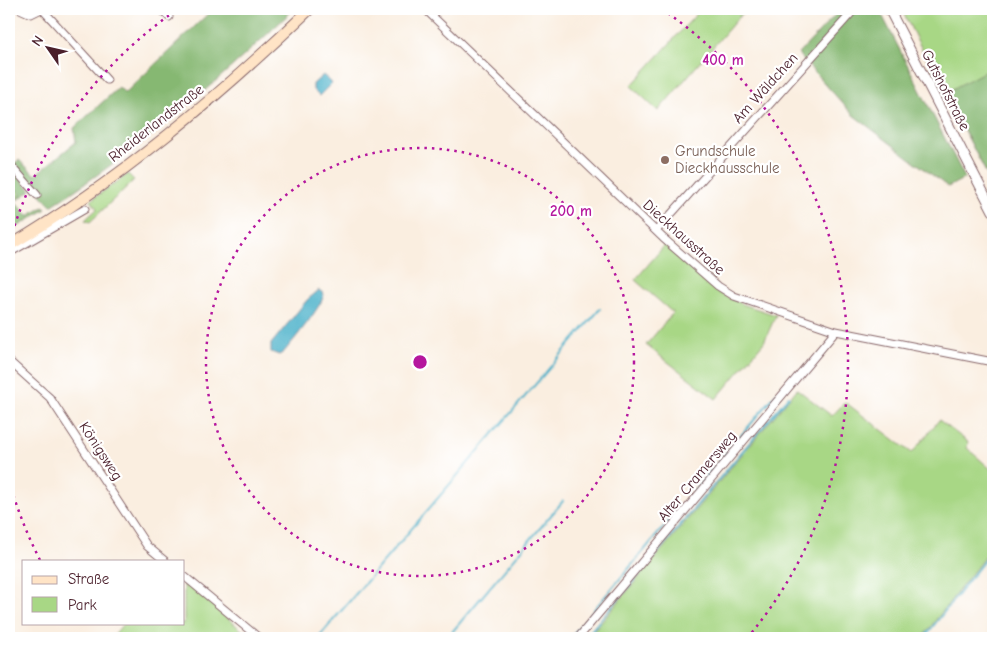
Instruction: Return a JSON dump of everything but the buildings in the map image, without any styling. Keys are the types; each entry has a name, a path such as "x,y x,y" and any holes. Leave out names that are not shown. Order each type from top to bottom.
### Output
{"main road":[{"name":"Rheiderlandstraße","path":"9,246 106,181 177,127 258,58 310,9"}],"street":[{"path":"20,9 31,14 41,9 107,80"},
{"path":"161,9 169,17"},
{"name":"Dieckhausstraße","path":"425,9 656,231 718,286 734,296 836,331 993,362"},
{"name":"Am Wäldchen","path":"656,231 855,9"},
{"name":"Gutshofstraße","path":"889,9 993,211"},
{"path":"9,163 37,195"},
{"path":"9,254 85,209"},
{"name":"Alter Cramersweg","path":"578,638 836,331"},
{"name":"Königsweg","path":"9,361 50,398 147,546 164,560"},
{"path":"185,577 259,638"}],"green space":[{"path":"213,9 294,9 237,62 147,138 116,162 51,206 14,164 19,160 35,175 76,142 74,128 119,87 125,93"},
{"path":"701,9 743,9 744,11 658,111 631,86"},
{"path":"841,9 879,9 965,178 948,187 853,115 798,54"},
{"path":"901,9 993,9 993,186"},
{"path":"993,67 993,186 945,93"},
{"path":"11,168 31,190 18,200 21,194 9,183"},
{"path":"128,174 134,180 90,222 85,220 97,209 91,200"},
{"path":"9,183 21,194 9,208"},
{"path":"16,202 28,216 43,207 46,209 9,232 9,208"},
{"path":"665,245 719,293 745,305 776,315 764,342 716,399 646,345 673,313 635,280"},
{"path":"797,389 832,416 845,402 912,453 939,420 968,442 967,448 993,471 993,546 922,638 588,638"},
{"path":"185,582 251,638 111,638 123,624 185,624"}],"water":[{"path":"323,75 332,83 319,96 313,90 313,84"},
{"path":"319,290 324,294 322,299 300,332 284,352 279,355 271,352 271,344 307,300"}],"waterway":[{"path":"318,638 600,309"},
{"path":"570,638 777,393"},
{"path":"585,638 789,396"},
{"path":"447,638 563,501"},
{"path":"924,638 993,549"}],"place":[{"name":"Grundschule Dieckhausschule","path":"665,160"}]}
